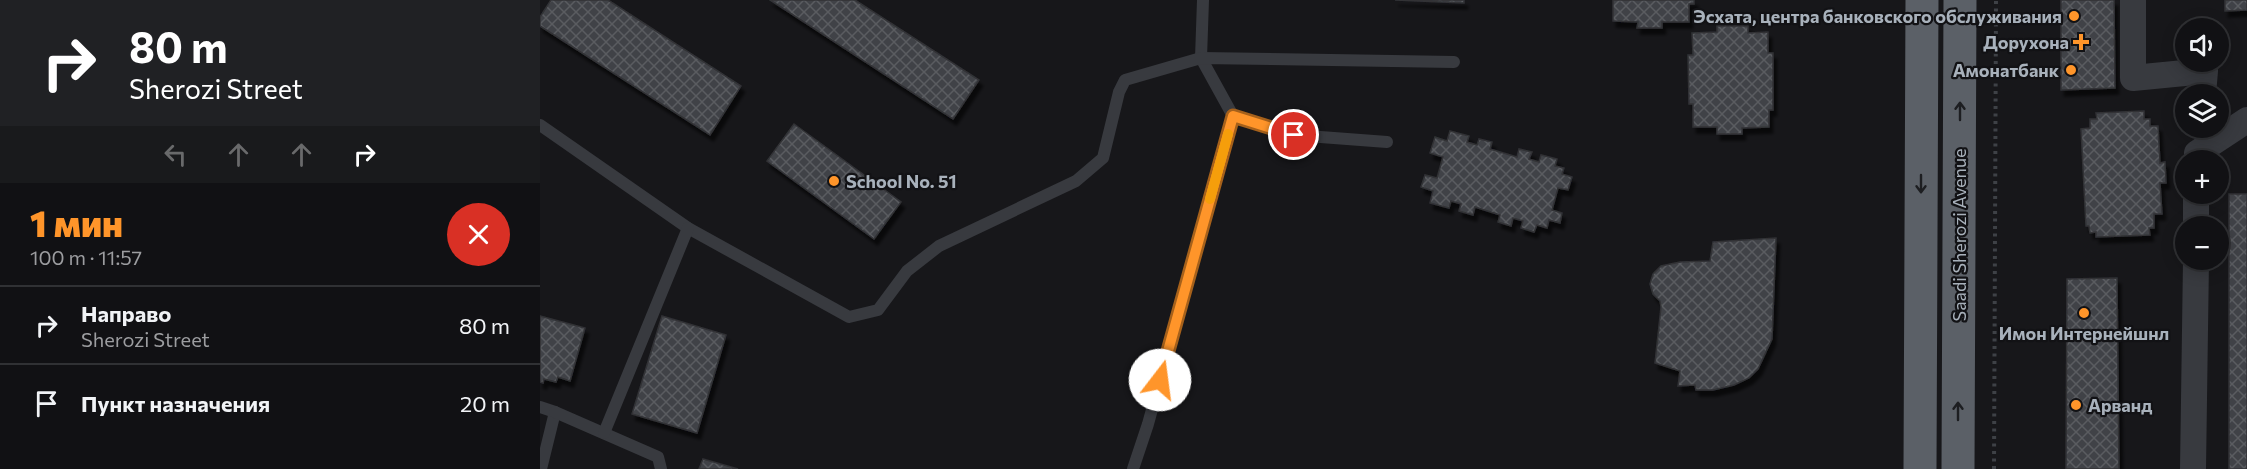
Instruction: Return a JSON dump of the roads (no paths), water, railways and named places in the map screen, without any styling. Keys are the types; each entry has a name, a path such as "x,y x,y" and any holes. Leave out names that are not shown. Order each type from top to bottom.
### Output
{"highway":[{"path":"1920,469 1922,0"},
{"name":"Saadi Sherozi Avenue","path":"1958,469 1960,0"}],"street":[{"path":"2133,0 2133,78 2205,71 2203,84"},
{"path":"2206,150 2247,120"},
{"path":"2193,469 2196,270"}],"lane":[{"path":"1203,0 1201,58 1233,116 1294,135 1387,142"},
{"path":"540,125 688,228 849,317 878,310 908,270 939,246 1076,181 1103,158 1119,92 1125,80 1201,58 1454,62"},
{"path":"1132,469 1148,424 1233,116"},
{"path":"604,433 688,228"},
{"path":"540,407 658,457 661,469"},
{"path":"541,469 555,412"}],"place":[{"name":"Эсхата, центра банковского обслуживания","path":"2074,16"},
{"name":"Дорухона","path":"2081,42"},
{"name":"Амонатбанк","path":"2071,70"},
{"name":"School No. 51","path":"834,181"},
{"name":"Имон Интернейшнл","path":"2084,313"},
{"name":"Арванд","path":"2076,405"}]}
